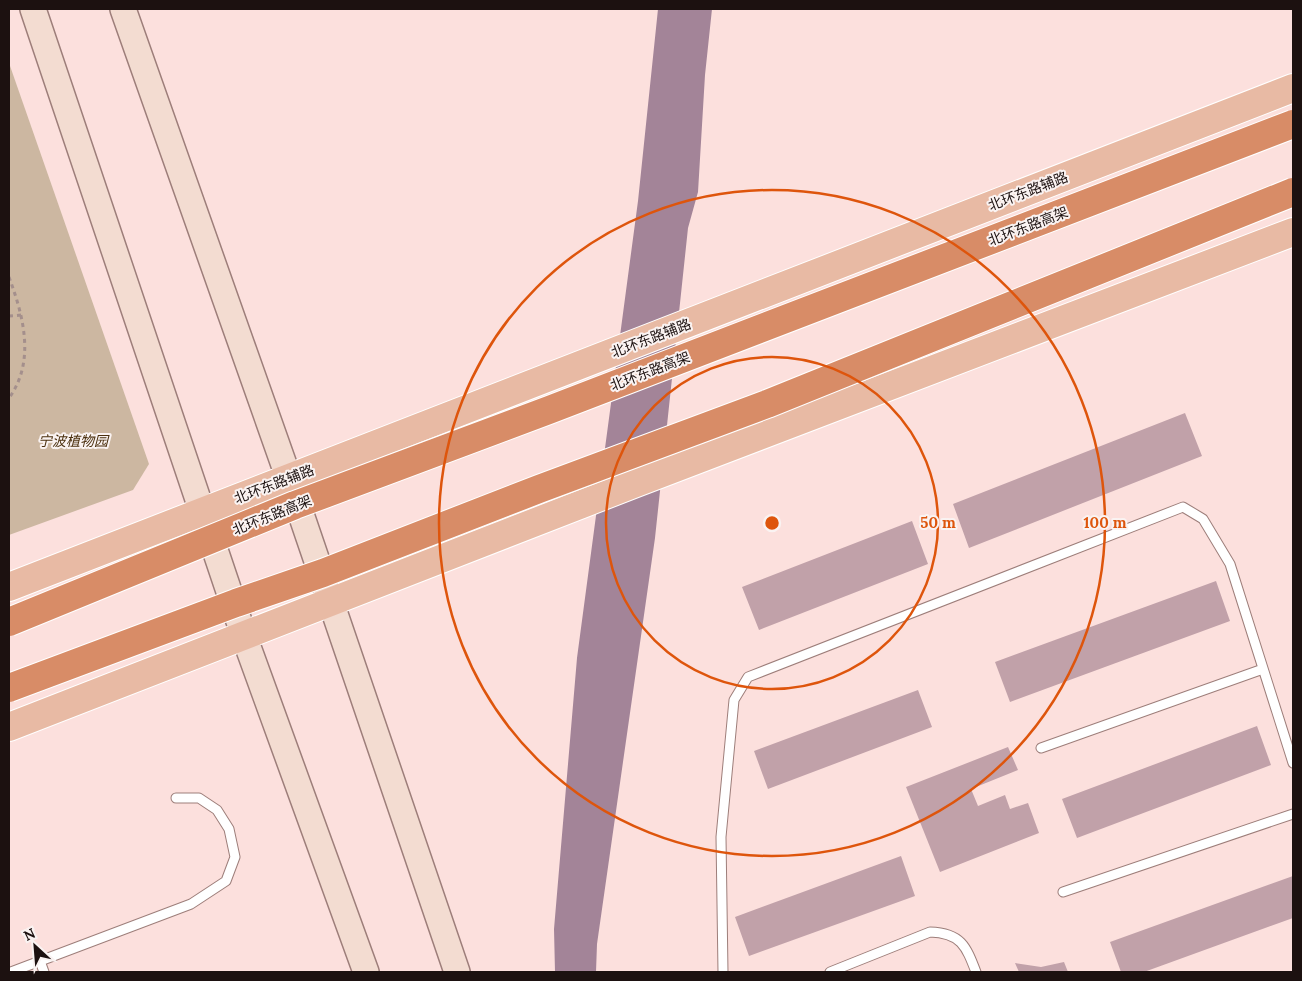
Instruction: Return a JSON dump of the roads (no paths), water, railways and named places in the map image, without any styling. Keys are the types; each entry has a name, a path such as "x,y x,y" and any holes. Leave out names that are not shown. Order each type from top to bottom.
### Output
{"highway":[{"name":"北环东路高架","path":"9,622 295,505 558,407 1293,124"},
{"path":"9,688 236,602 323,573 539,488 767,404 1293,192"}],"main road":[{"name":"北环东路辅路","path":"9,588 1293,88"},
{"path":"9,727 1293,232"}],"street":[{"path":"32,9 201,513 366,972"},
{"path":"123,9 289,478 457,972"}],"lane":[{"path":"723,972 721,836 734,700 748,677 1183,507 1203,518 1230,564 1293,763"},
{"path":"1041,748 1263,669"},
{"path":"11,972 191,904 226,881 235,858 229,829 217,810 199,798 176,798"},
{"path":"1063,892 1293,814"},
{"path":"830,972 930,932 946,933 966,947 976,972"},
{"path":"40,962 44,972"}],"park label":[{"name":"宁波植物园","path":"73,441"}]}
